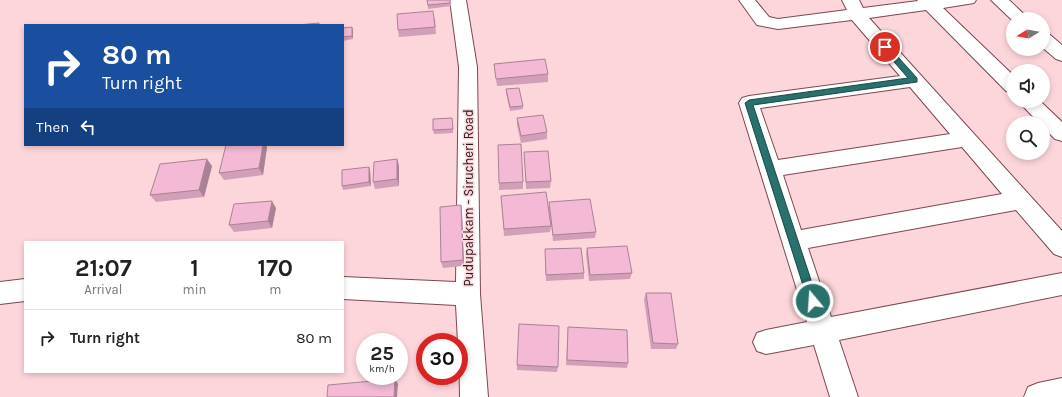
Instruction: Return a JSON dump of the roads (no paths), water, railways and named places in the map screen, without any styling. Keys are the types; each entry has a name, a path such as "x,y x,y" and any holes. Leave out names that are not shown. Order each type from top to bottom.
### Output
{"street":[{"name":"Pudupakkam - Sirucheri Road","path":"458,0 464,40 468,86 468,294 474,397"},
{"path":"747,0 760,18 772,23 790,23 854,6 889,0"},
{"path":"763,0 772,10 780,13 854,6 968,0"},
{"path":"999,0 1013,12"},
{"path":"928,2 1006,79"},
{"path":"854,6 914,80 1062,247"},
{"path":"1050,44 1062,55"},
{"path":"844,397 749,103 914,80"},
{"path":"1035,108 1062,134"},
{"path":"770,170 966,139"},
{"path":"793,240 1021,200"},
{"path":"766,342 1062,284"},
{"path":"344,288 468,294"},
{"path":"0,292 24,290"},
{"path":"1038,397 1062,392"}]}
